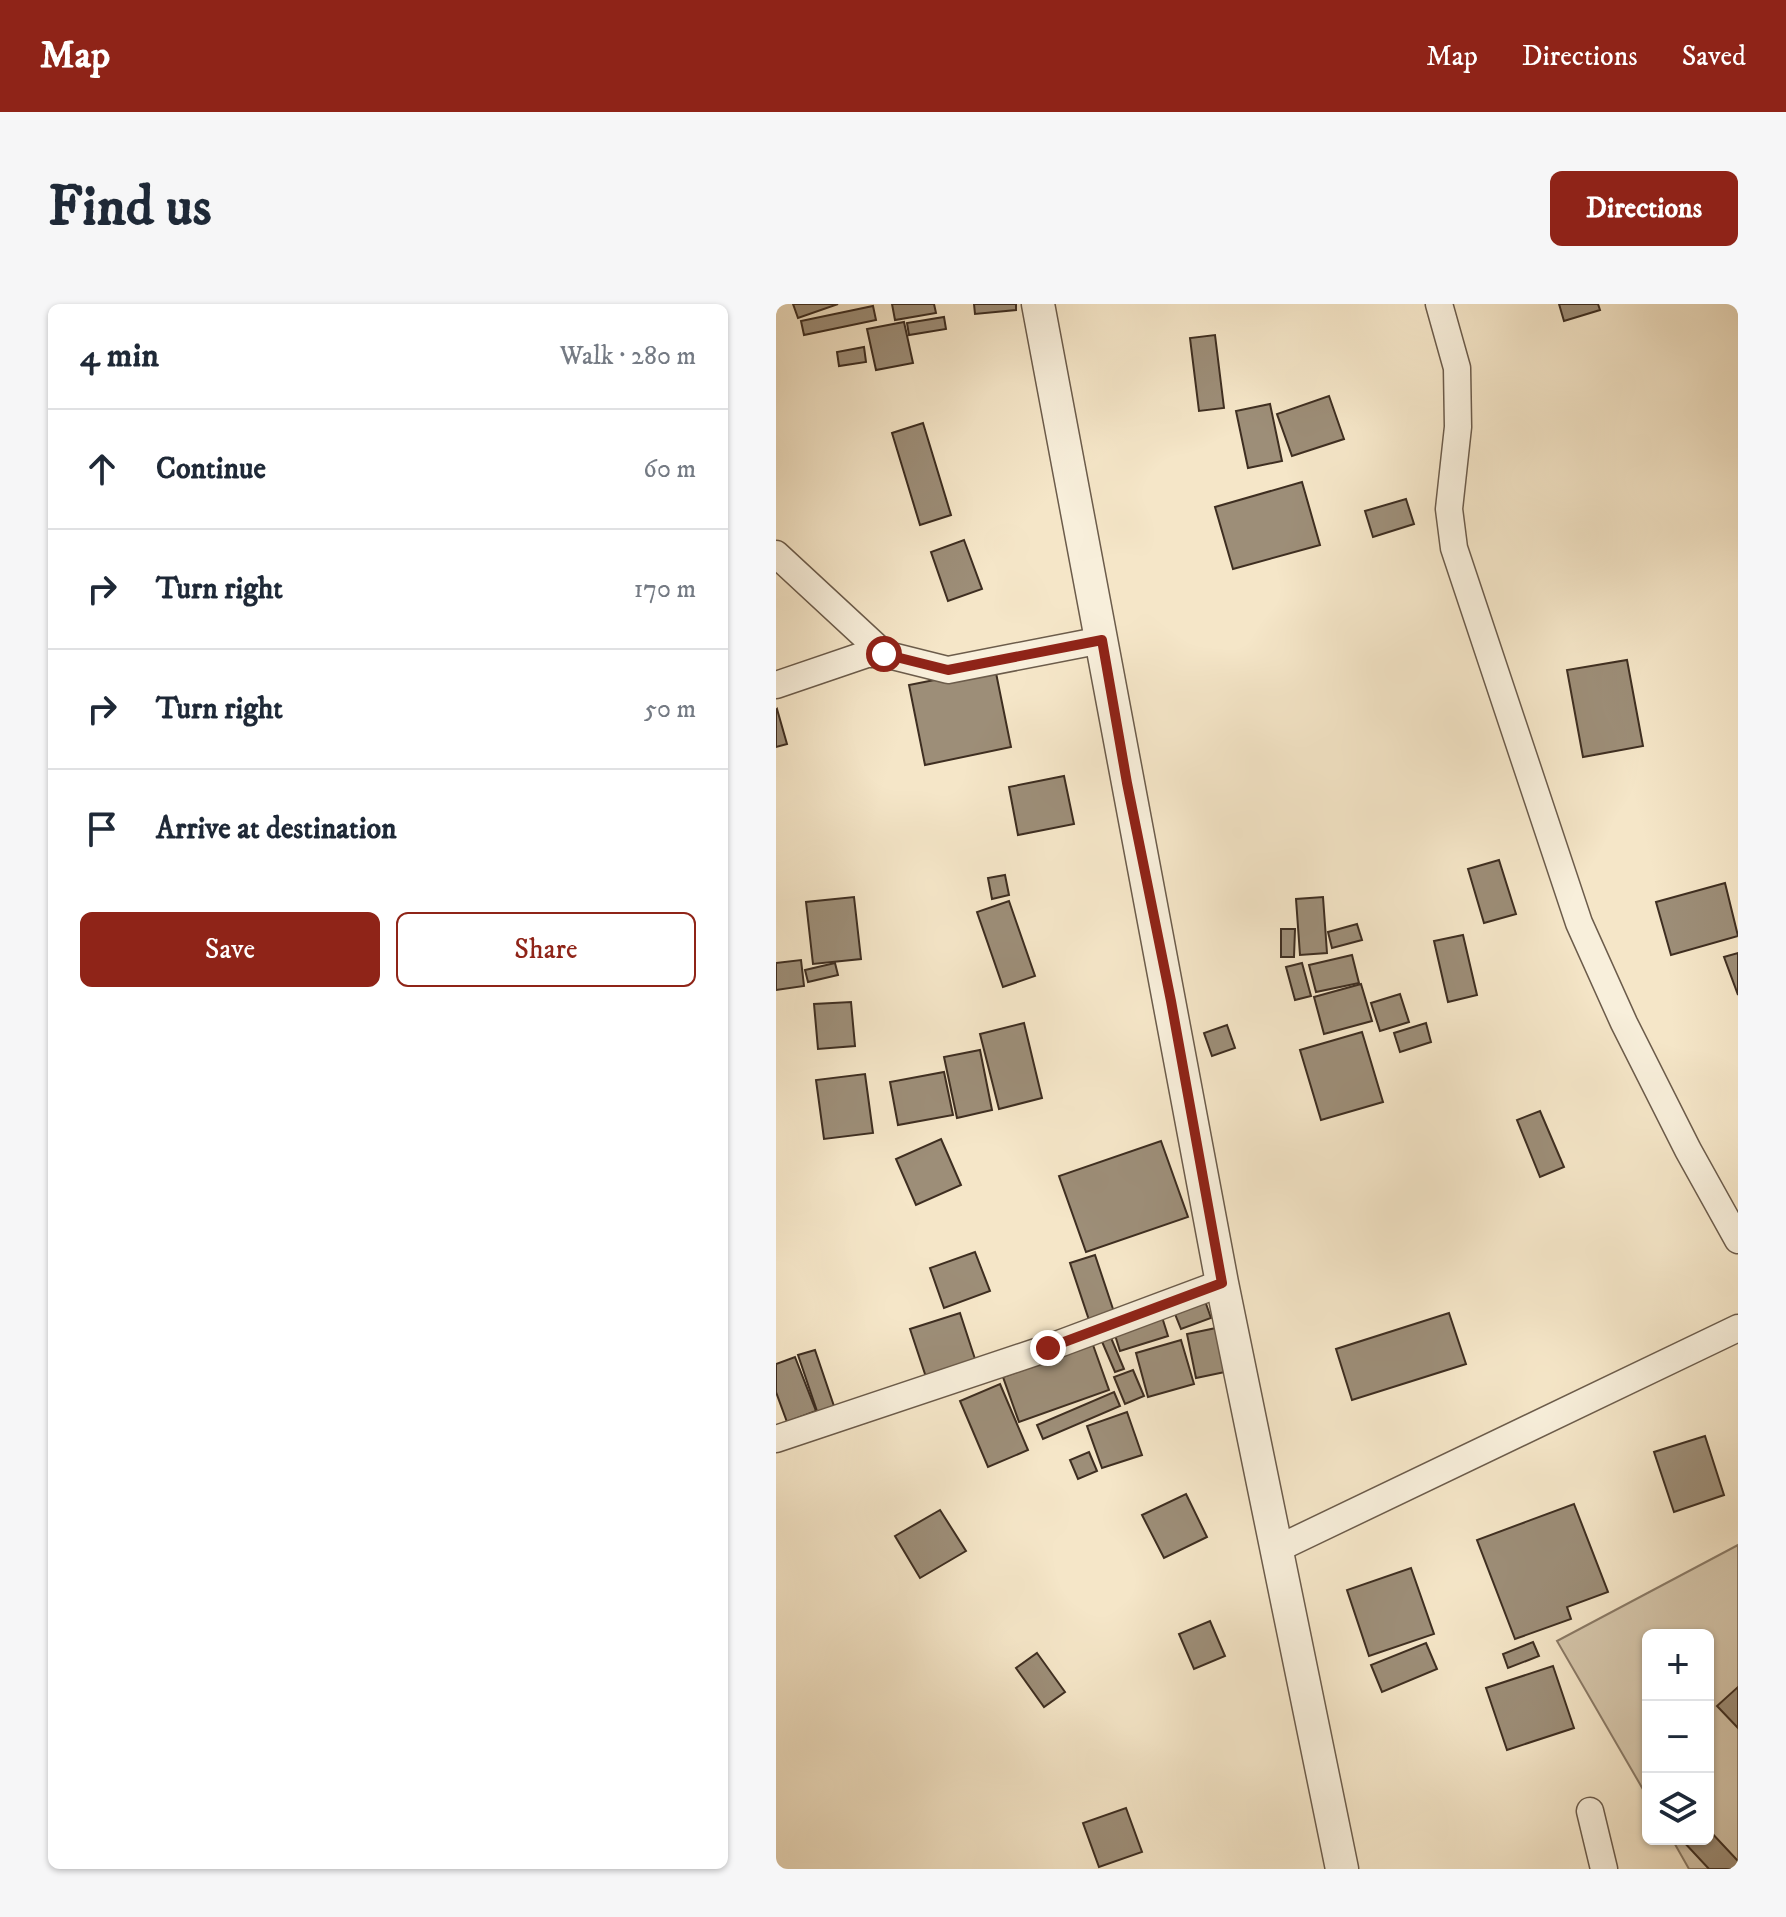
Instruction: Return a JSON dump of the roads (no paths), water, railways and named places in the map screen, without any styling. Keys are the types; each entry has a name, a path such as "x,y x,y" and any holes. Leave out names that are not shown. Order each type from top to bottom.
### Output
{"street":[{"path":"1038,304 1222,1283 1342,1869"},
{"path":"1439,304 1457,368 1458,427 1449,509 1454,548 1579,923 1624,1023 1738,1240"},
{"path":"776,554 884,654"},
{"path":"776,685 867,654 884,654 948,670 1102,640"},
{"path":"776,1439 1074,1339 1222,1283"},
{"path":"1277,1549 1738,1328"},
{"path":"1590,1811 1604,1869"}]}
